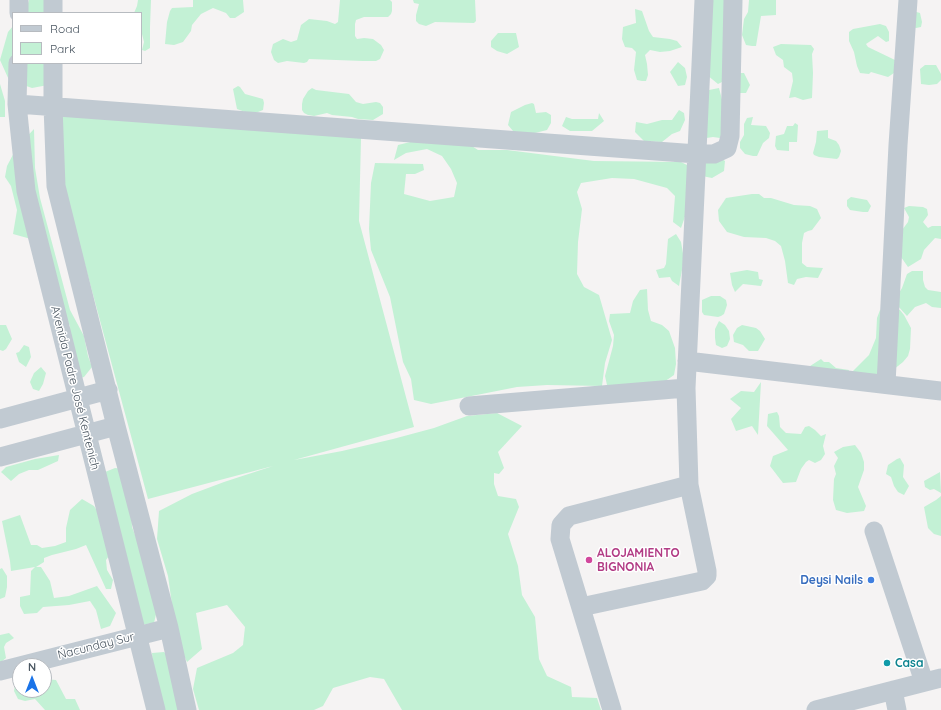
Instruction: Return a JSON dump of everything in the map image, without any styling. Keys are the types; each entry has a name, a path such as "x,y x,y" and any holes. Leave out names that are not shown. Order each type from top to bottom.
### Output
{"street":[{"path":"19,0 19,12"},
{"path":"53,0 53,12"},
{"path":"581,607 702,582 707,576 688,485 686,388 704,0"},
{"path":"17,104 697,154 714,154 727,148 730,136 733,0"},
{"path":"886,384 898,145 908,0"},
{"name":"Avenida Padre José Kentenich","path":"18,64 17,104 26,191 86,434 139,635 156,710"},
{"path":"53,64 56,186 116,426 169,628 187,710"},
{"path":"687,361 941,391"},
{"path":"469,406 686,388"},
{"path":"0,420 108,390"},
{"path":"0,457 116,426"},
{"path":"612,710 560,539 561,525 569,516 688,485"},
{"path":"816,710 932,680 874,531"},
{"name":"Ńacunday Sur","path":"0,671 169,628"},
{"path":"893,690 897,710"}],"green space":[{"path":"29,0 48,0 50,12 25,12"},
{"path":"138,0 151,0 150,48 145,51 142,50 144,42 142,34 142,12 134,12"},
{"path":"193,0 243,0 244,12 235,18 230,18 226,13 213,8 201,14 192,25 191,31 183,42 174,45 165,44 167,22 170,11 172,8 193,7"},
{"path":"340,0 390,0 392,2 392,11 388,17 364,17 356,20 355,24 355,36 357,39 373,39 381,45 384,50 380,59 376,61 363,61 309,59 304,63 287,61 278,63 274,60 271,52 273,44 283,39 291,42 297,40 301,25 309,19 327,21 335,24 338,22"},
{"path":"413,0 475,0 476,21 474,23 435,22 426,26 419,24 416,21 416,15 419,4 414,3"},
{"path":"707,0 734,0 724,81 718,84 707,75"},
{"path":"749,0 776,0 776,15 761,16 756,46 746,45 742,35 744,19 748,12"},
{"path":"635,9 642,11 649,31 653,37 677,41 682,47 670,51 660,52 650,50 645,55 648,75 646,81 637,80 634,70 636,52 632,48 625,47 622,39 623,27 636,23"},
{"path":"913,11 920,13 922,22 921,27 910,27"},
{"path":"880,24 886,26 889,32 889,41 886,42 878,36 866,44 868,47 895,60 894,73 888,77 871,72 869,74 860,73 849,41 849,32 853,29"},
{"path":"12,27 12,64 58,64 48,85 32,88 9,80 0,60 8,32"},
{"path":"498,33 516,33 519,47 507,54 497,51 491,47 491,41"},
{"path":"781,44 811,45 814,49 812,54 812,98 803,100 795,97 789,98 793,81 792,73 784,67 783,60 776,55 773,47"},
{"path":"678,62 685,68 687,77 685,85 678,86 670,72"},
{"path":"925,65 936,65 941,74 941,80 937,84 921,84 920,69"},
{"path":"738,73 744,73 750,85 746,93 740,93"},
{"path":"0,84 5,101 5,117 0,117"},
{"path":"238,86 245,94 263,99 263,110 258,112 245,112 237,109 233,89"},
{"path":"312,88 316,90 349,94 356,102 363,104 376,102 380,103 383,107 383,114 373,120 358,119 327,113 314,116 308,115 302,110 302,104 308,91"},
{"path":"719,88 727,119 720,138 713,137 700,139 704,91"},
{"path":"532,103 534,104 536,113 546,112 551,115 551,123 547,130 535,133 531,137 518,137 508,125 511,112"},
{"path":"679,110 684,113 685,120 680,131 672,134 662,142 644,141 635,132 636,122 647,124 662,120 672,120"},
{"path":"599,113 604,121 592,131 570,131 562,126 566,117 572,119 598,119"},
{"path":"62,115 361,138 359,221 414,427 294,460 393,439 434,428 467,416 497,413 522,426 498,452 504,468 499,474 494,473 494,484 498,496 516,499 519,507 508,534 518,566 522,595 535,617 539,659 547,676 571,687 572,697 597,698 601,710 402,710 384,679 370,677 333,688 323,706 314,710 199,710 193,689 197,668 233,653 243,645 245,627 227,605 196,613 202,649 187,662 177,640 168,576 157,539 159,511 192,494 273,466 148,499 63,183"},
{"path":"753,117 751,125 766,126 770,133 769,138 763,143 757,156 745,154 740,148 740,142 744,135 744,124 747,118"},
{"path":"795,123 798,125 797,142 789,142 789,151 777,150 775,146 776,136 784,134 787,126 793,126"},
{"path":"34,129 35,168 40,198 70,310 84,336 92,367 84,377 66,382 70,326 59,305 31,239 13,234 17,210 11,186 5,177 7,166 17,147"},
{"path":"828,130 828,138 836,141 841,151 837,159 819,157 813,153 817,131"},
{"path":"439,135 464,141 478,150 507,150 594,161 681,162 691,167 689,205 681,228 673,222 675,196 667,188 634,179 612,178 581,183 577,192 582,209 578,242 577,274 584,287 599,295 612,340 605,363 602,386 547,385 517,387 431,404 414,400 411,379 403,362 390,297 371,250 369,229 371,183 375,163 423,164 424,170 415,174 406,174 404,194 430,201 454,197 457,183 451,169 442,156 427,149 406,153 394,160 398,145"},
{"path":"719,157 725,161 724,171 712,178 702,176 704,161"},
{"path":"759,194 764,198 771,198 794,205 810,206 817,209 821,218 812,230 804,233 802,243 802,263 807,267 823,268 818,278 806,277 797,279 794,285 788,283 781,246 775,241 766,238 744,237 727,232 719,221 718,210 726,198"},
{"path":"851,197 867,200 871,206 868,212 850,210 847,206 847,200"},
{"path":"909,206 923,207 927,209 928,215 923,222 928,228 932,226 941,226 941,239 935,238 924,250 921,259 908,267 901,257 899,234 908,222 909,217 904,208"},
{"path":"676,234 681,242 684,259 679,286 672,281 670,277 659,278 656,270 664,268 666,264 668,239"},
{"path":"747,270 758,272 759,279 763,280 761,286 743,284 735,292 730,273"},
{"path":"912,271 923,271 925,287 928,290 941,292 941,308 932,307 926,303 915,307 907,316 897,305 896,298 902,288 907,274"},
{"path":"647,289 648,310 651,321 662,325 669,331 675,348 676,364 674,375 664,382 610,388 607,385 605,376 613,346 614,335 609,321 610,314 630,313 633,301 640,290"},
{"path":"711,296 720,296 726,300 727,305 724,314 721,316 704,315 702,312 702,300"},
{"path":"886,308 900,310 911,328 910,349 908,356 903,362 893,370 887,371 881,376 878,382 868,390 861,388 851,381 852,384 815,384 805,380 804,372 807,368 821,359 824,362 829,362 836,368 849,370 848,377 850,379 850,374 869,355 876,338 877,318 880,310"},
{"path":"719,321 725,325 729,331 730,339 727,346 722,348 716,345 715,338 715,329"},
{"path":"0,325 6,325 12,339 3,351 0,350"},
{"path":"742,325 756,328 765,339 758,351 749,351 743,345 734,342 733,335 737,328"},
{"path":"24,345 29,347 31,357 26,367 19,362 16,353 19,352"},
{"path":"41,367 46,373 39,391 33,389 30,382 34,373"},
{"path":"761,382 758,435 752,426 736,431 731,419 741,408 730,399 741,391 754,392"},
{"path":"777,412 780,427 786,433 801,434 805,427 809,426 821,436 826,434 823,446 825,454 821,460 815,463 809,460 806,462 801,469 796,482 783,483 770,466 773,456 788,450 767,426 768,414"},
{"path":"855,445 861,453 864,462 864,470 858,487 866,506 864,511 847,513 836,510 833,500 834,479 836,474 834,466 838,458 834,452 843,447"},
{"path":"59,455 58,461 38,470 29,470 19,474 11,481 1,472 6,467 35,459"},
{"path":"900,458 904,465 903,477 909,486 904,495 898,492 891,477 886,474 888,465"},
{"path":"115,468 136,470 131,498 132,527 139,545 157,610 154,623 140,625 90,478"},
{"path":"940,472 941,493 934,489 930,490 925,487 924,481"},
{"path":"941,496 941,536 934,534 928,528 924,507"},
{"path":"82,499 94,506 100,515 109,556 106,560 107,570 113,580 111,589 106,589 86,545 44,558 44,562 36,567 41,567 50,581 54,598 69,596 97,586 116,613 110,626 101,629 96,610 90,601 69,605 43,607 37,613 24,614 20,606 20,597 30,595 31,571 35,567 11,571 2,521 20,515 31,545 37,545 42,548 55,546 66,542 66,528 70,510"},
{"path":"2,568 7,576 7,587 5,597 0,599 0,569"},
{"path":"9,633 14,638 6,643 4,647 6,658 0,663 0,635"},
{"path":"164,652 170,658 179,710 156,710 152,653"},
{"path":"52,680 56,680 66,699 75,699 80,710 45,710 35,699 25,701 18,699 52,698"}],"place":[{"name":"ALOJAMIENTO BIGNONIA","path":"589,560"},
{"name":"Deysi Nails","path":"871,580"},
{"name":"Casa","path":"887,663"}]}
